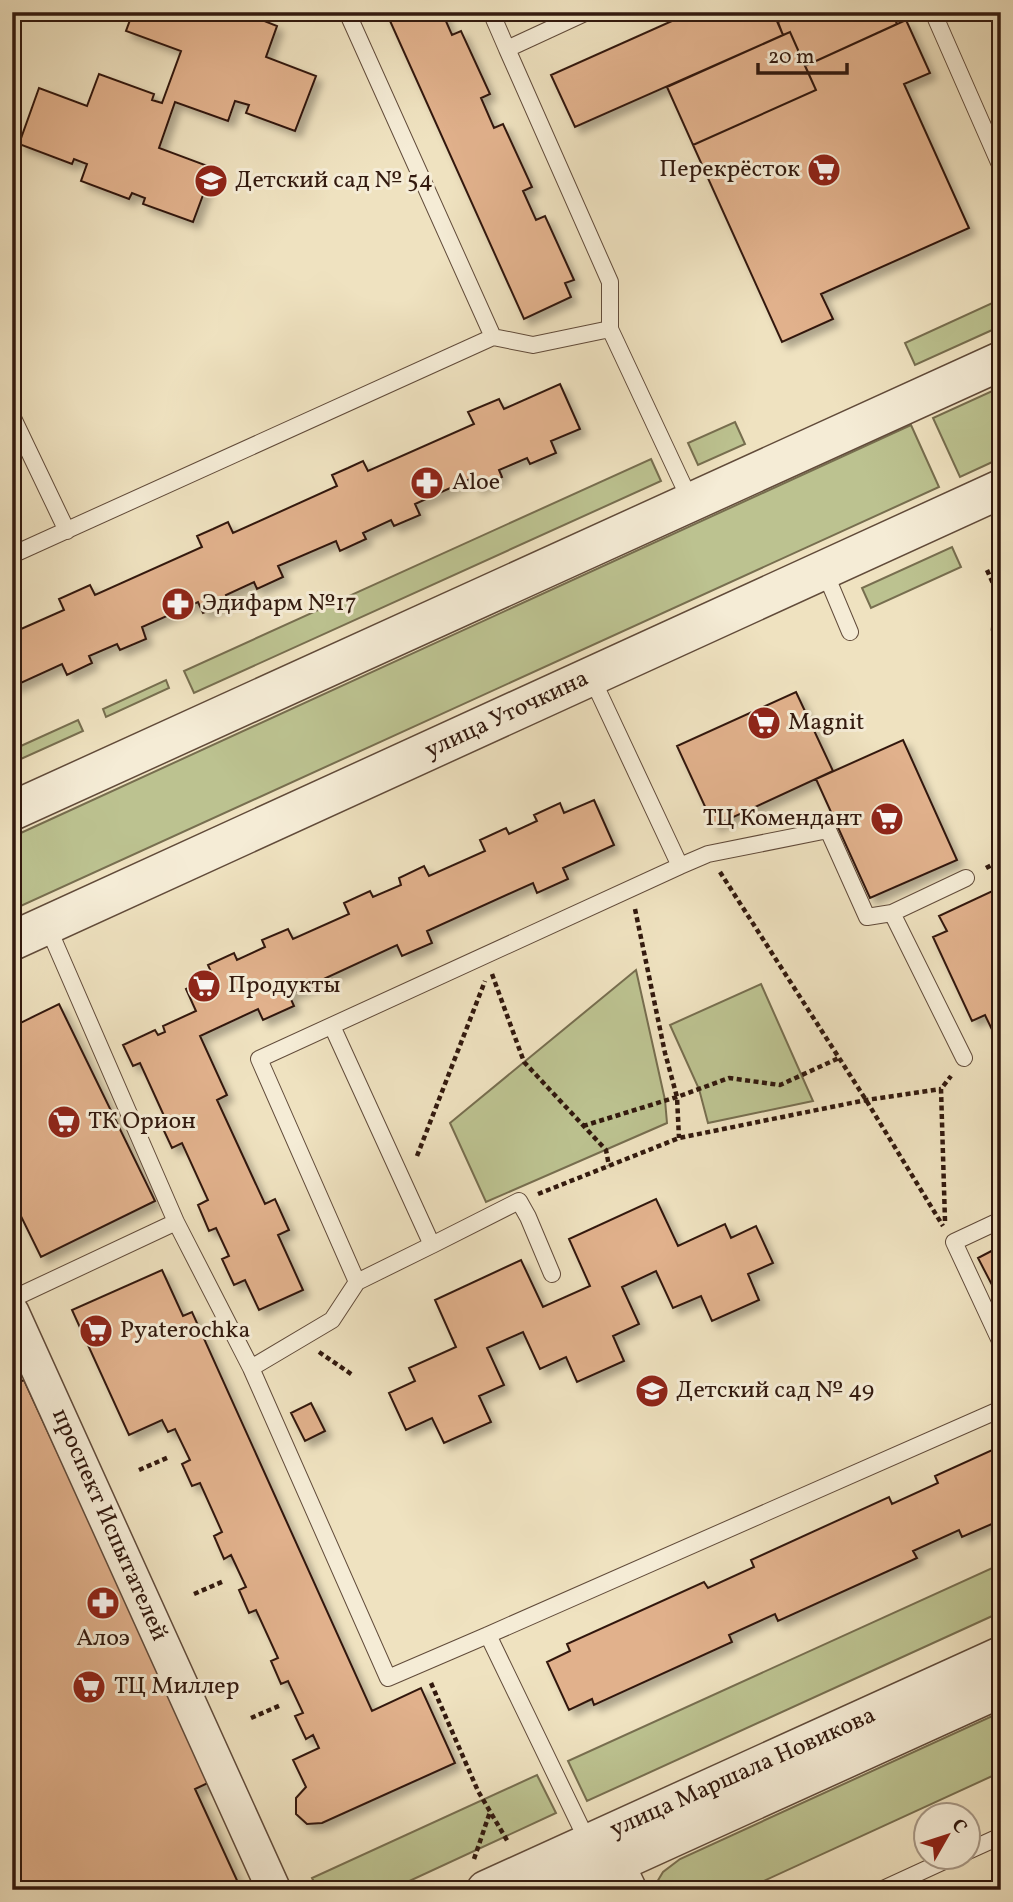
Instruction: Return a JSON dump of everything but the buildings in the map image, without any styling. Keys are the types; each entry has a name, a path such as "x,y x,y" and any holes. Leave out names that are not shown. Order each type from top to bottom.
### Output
{"street":[{"path":"12,811 1001,361"},
{"name":"улица Уточкина","path":"12,941 1001,489"},
{"name":"проспект Испытателей","path":"12,1312 274,1890"},
{"name":"улица Маршала Новикова","path":"557,1890 608,1860 1001,1656"},
{"name":"улица Маршала Новикова","path":"479,1876 608,1860 1001,1688"}],"lane":[{"path":"347,12 493,337"},
{"path":"491,12 610,282 610,330 691,502"},
{"path":"507,49 587,12"},
{"path":"933,12 1001,167"},
{"path":"12,555 493,337 533,345 610,330"},
{"path":"12,416 66,531"},
{"path":"824,570 850,632"},
{"path":"591,676 680,866"},
{"path":"357,1282 259,1059 708,854 828,830 867,918 892,913 966,878"},
{"path":"892,913 964,1058"},
{"path":"47,925 176,1222 251,1368 388,1678 1001,1409"},
{"path":"332,1026 432,1245"},
{"path":"251,1368 332,1320 357,1282 519,1202 552,1274"},
{"path":"1001,1220 954,1242 1001,1343"},
{"path":"12,1298 176,1222"},
{"path":"488,1635 608,1860"},
{"path":"982,1845 1001,1836"},
{"path":"881,1890 926,1870"}],"path":[{"path":"986,570 1001,601"},
{"path":"996,592 993,630 1001,646"},
{"path":"708,854 866,1100 945,1229 942,1088 964,1058"},
{"path":"631,889 665,1054 677,1097 679,1138"},
{"path":"405,1186 490,967 524,1062 606,1150 609,1166"},
{"path":"583,1126 729,1078 780,1085 839,1058"},
{"path":"519,1202 679,1138 866,1100 942,1088"},
{"path":"301,1338 354,1376"},
{"path":"139,1470 169,1457"},
{"path":"194,1594 225,1581"},
{"path":"422,1664 478,1791 510,1846"},
{"path":"251,1718 281,1704"},
{"path":"479,1876 490,1812"}],"green space":[{"path":"1001,299 1001,326 915,365 905,343"},
{"path":"1001,387 1001,458 960,477 933,418"},
{"path":"735,422 745,444 698,465 688,443"},
{"path":"911,425 939,487 12,910 12,837"},
{"path":"651,459 661,481 194,693 184,671"},
{"path":"952,547 961,567 871,608 862,588"},
{"path":"166,680 169,688 106,717 103,709"},
{"path":"78,720 83,731 12,763 12,750"},
{"path":"636,970 665,1100 667,1123 486,1202 450,1123"},
{"path":"761,984 813,1101 708,1123 699,1089 670,1025"},
{"path":"1001,1564 1001,1612 587,1801 568,1761"},
{"path":"1001,1712 1001,1772 940,1800 912,1800 912,1813 744,1890 654,1890 663,1872 680,1859"},
{"path":"537,1775 556,1813 390,1890 318,1890 312,1878"}],"place":[{"name":"Перекрёсток","path":"824,170"},
{"name":"Детский сад № 54","path":"211,181"},
{"name":"Aloe","path":"427,483"},
{"name":"Эдифарм №17","path":"178,604"},
{"name":"Magnit","path":"764,723"},
{"name":"ТЦ Комендант","path":"887,819"},
{"name":"Продукты","path":"204,986"},
{"name":"ТК Орион","path":"64,1122"},
{"name":"Pyaterochka","path":"96,1331"},
{"name":"Детский сад № 49","path":"652,1391"},
{"name":"Алоэ","path":"103,1603"},
{"name":"ТЦ Миллер","path":"89,1687"}]}
